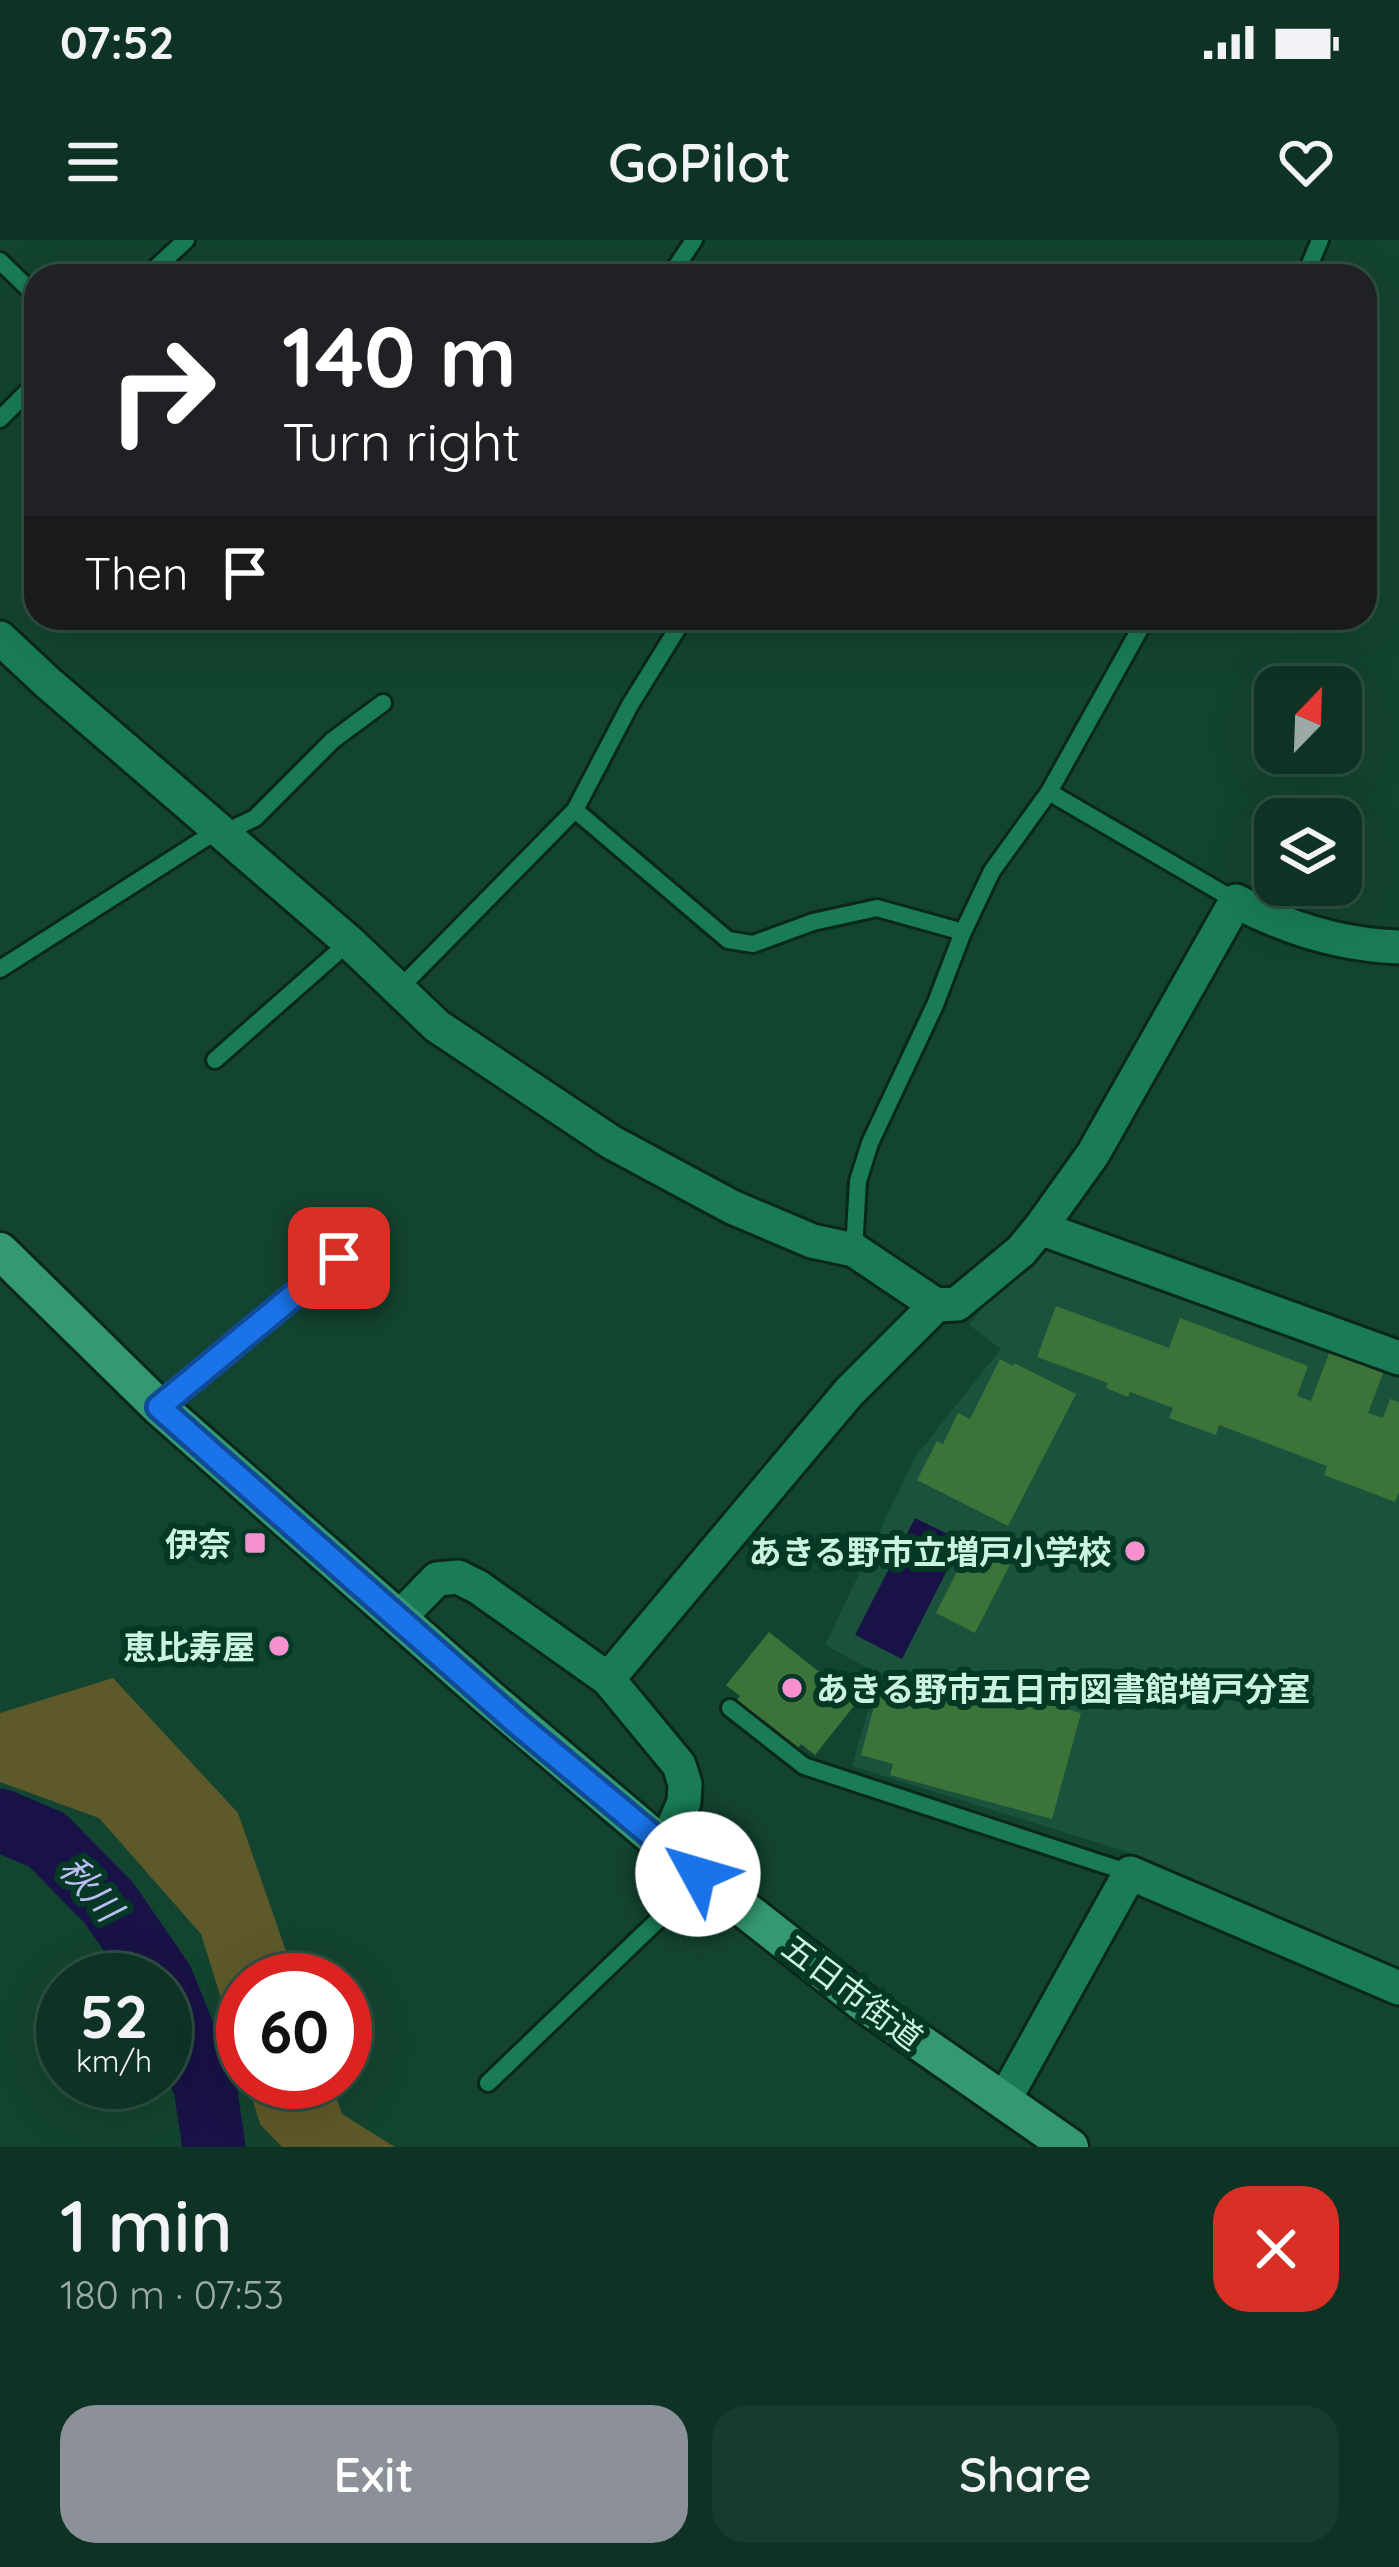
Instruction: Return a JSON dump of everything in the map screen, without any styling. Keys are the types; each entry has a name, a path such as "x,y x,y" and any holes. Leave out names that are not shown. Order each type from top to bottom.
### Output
{"main road":[{"name":"五日市街道","path":"0,1251 159,1407 664,1847 853,1994 1070,2147"}],"street":[{"path":"0,638 350,942 437,1026 611,1142 732,1207 812,1240 854,1250 936,1305 957,1304 1021,1251 1040,1228 1093,1154 1236,901 1306,933 1399,947"},
{"path":"1040,1228 1399,1358"},
{"path":"608,1679 849,1392 936,1305"},
{"path":"399,1618 437,1579 458,1577 608,1679 680,1766 684,1802 664,1847"},
{"path":"1003,2102 1130,1873 1399,1988"}],"lane":[{"path":"160,264 186,240"},
{"path":"0,262 24,285"},
{"path":"0,419 24,395"},
{"path":"398,991 575,810 630,705 677,630"},
{"path":"854,1250 858,1181 870,1143 935,1005 962,932 992,872 1049,792 1139,630"},
{"path":"0,969 218,830 255,818 333,740 383,703"},
{"path":"1049,792 1236,901"},
{"path":"575,810 728,940 753,944 813,922 877,908 962,932"},
{"path":"214,1060 350,942"},
{"path":"159,1407 375,1228"},
{"path":"730,1708 804,1766 1130,1873"},
{"path":"488,2084 659,1919 698,1874"}],"shaded area":[{"name":"あきる野市立増戸小学校","path":"1051,1246 1399,1366 1399,1970 1124,1851 852,1766 878,1674 825,1645 915,1457 1001,1349 969,1325 1000,1284"},
{"path":"915,1518 962,1541 902,1659 855,1635"},
{"path":"113,1678 238,1813 287,1953 216,1953 216,1982 201,1934 99,1818 0,1782 0,1713"},
{"path":"255,2109 340,2109 395,2147 282,2147 260,2124"}],"building":[{"path":"1056,1306 1169,1348 1180,1318 1308,1366 1297,1396 1311,1401 1330,1351 1384,1371 1368,1413 1383,1418 1390,1399 1399,1402 1395,1502 1324,1475 1327,1466 1219,1425 1216,1435 1169,1418 1173,1408 1130,1392 1128,1397 1106,1388 1108,1383 1037,1357"},
{"path":"1000,1359 1076,1394 1008,1526 917,1480 958,1413 970,1419"},
{"path":"978,1530 1018,1549 975,1633 936,1613"},
{"path":"769,1632 857,1702 815,1755 801,1744 797,1749 736,1701 740,1696 726,1685"},
{"path":"919,1668 1081,1713 1052,1819 890,1775 893,1764 861,1755 881,1680 913,1689"}],"waterway":[{"name":"秋川","path":"0,1820 47,1840 109,1903 143,1953"},
{"name":"秋川","path":"192,2054 205,2087 214,2147"}],"place":[{"name":"伊奈","path":"255,1543"},
{"name":"あきる野市立増戸小学校","path":"1135,1551"},
{"name":"恵比寿屋","path":"279,1646"},
{"name":"あきる野市五日市図書館増戸分室","path":"792,1688"}],"route":[{"path":"339,1258 159,1407 518,1724 698,1874"}]}
